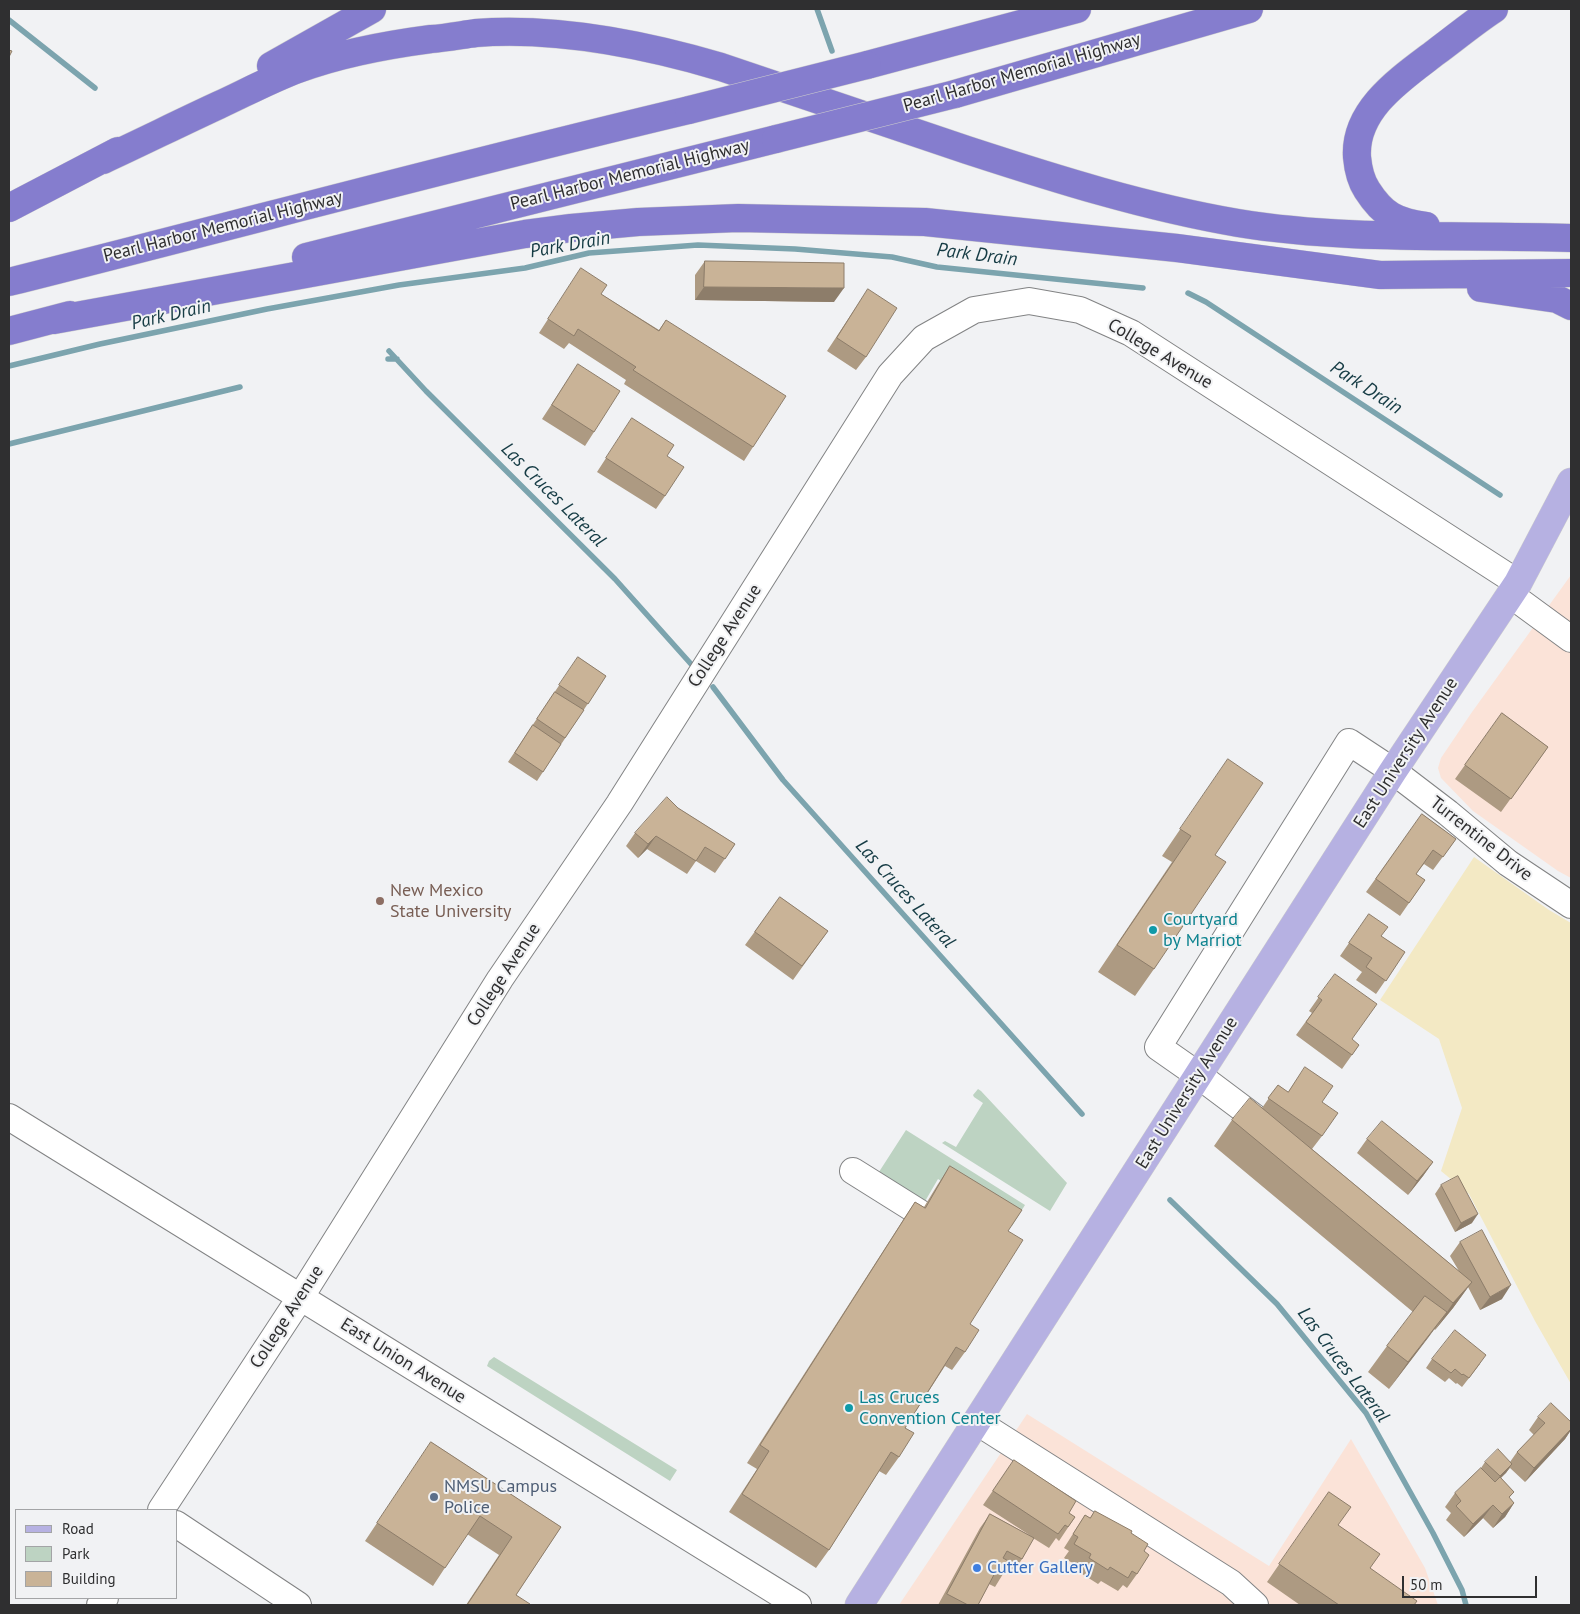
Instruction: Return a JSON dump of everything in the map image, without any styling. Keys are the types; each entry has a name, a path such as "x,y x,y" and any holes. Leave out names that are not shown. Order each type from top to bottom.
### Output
{"highway":[{"path":"103,160 372,9"},
{"name":"Pearl Harbor Memorial Highway","path":"9,282 263,218 539,145 689,110 866,65 1077,9"},
{"name":"Pearl Harbor Memorial Highway","path":"9,331 955,94 1249,9"},
{"path":"1494,9 1408,73 1384,94 1370,110 1361,128 1356,149 1358,166 1364,185 1377,205 1396,219 1423,226 1499,236"},
{"path":"9,208 103,160 264,84 341,55 390,44 475,33 514,32 595,39 640,46 679,55 721,67 1060,180 1178,211 1240,223 1298,230 1381,235 1571,238"},
{"path":"54,320 525,234 638,222 738,218 925,222 1177,248 1529,294 1557,299 1571,306"},
{"path":"1380,275 1571,273"}],"main road":[{"name":"East University Avenue","path":"860,1605 1393,772 1514,589 1571,482"},
{"name":"East University Avenue","path":"1514,589 1571,525"}],"street":[{"name":"College Avenue","path":"162,1509 300,1298 500,978 619,804 890,375 924,338 974,310 1029,301 1080,310 1131,333 1514,589 1571,639"},
{"name":"Turrentine Drive","path":"1198,1075 1158,1047 1349,742 1448,813 1508,863 1571,905"},
{"path":"1198,1075 1289,1144"},
{"name":"East Union Avenue","path":"9,1117 798,1605"},
{"path":"853,1171 920,1213"},
{"path":"977,1422 1231,1582 1255,1605"},
{"path":"178,1525 298,1605"}],"shaded area":[{"path":"1571,575 1571,878 1558,871 1473,811 1441,778 1438,768 1441,758 1472,712"},
{"path":"1027,1414 1269,1566 1351,1439 1425,1568 1438,1605 899,1605"}],"green space":[{"path":"978,1089 1067,1183 1050,1211 942,1143 945,1141 956,1147 983,1103 973,1095"},
{"path":"906,1130 1025,1205 1012,1226 938,1179 924,1203 877,1175"},
{"path":"494,1357 677,1470 670,1481 487,1366"}],"sand":[{"path":"1474,857 1549,910 1571,923 1571,1384 1535,1321 1469,1194 1441,1171 1462,1108 1439,1039 1380,1000"}],"building":[{"path":"705,261 844,263 844,288 704,287"},
{"path":"581,268 607,285 601,294 659,331 666,320 786,396 753,447 633,370 636,367 578,329 574,336 548,319"},
{"path":"868,289 897,308 866,357 837,338"},
{"path":"578,364 620,391 594,432 552,405"},
{"path":"632,418 674,445 667,456 684,467 665,496 606,458"},
{"path":"578,657 606,676 588,704 559,685"},
{"path":"555,692 584,710 565,738 537,719"},
{"path":"1502,713 1548,747 1511,799 1465,765"},
{"path":"533,725 561,744 543,772 515,753"},
{"name":"Courtyard by Marriot","path":"1228,759 1263,783 1215,855 1226,862 1154,969 1117,945 1191,836 1180,829"},
{"path":"667,797 678,808 735,844 725,859 705,847 696,861 656,836 648,844 635,833"},
{"path":"1422,814 1456,839 1443,857 1433,850 1416,874 1425,880 1409,903 1376,879"},
{"path":"780,897 828,931 802,966 755,932"},
{"path":"1369,914 1388,927 1381,936 1405,952 1386,981 1366,967 1372,958 1349,943"},
{"path":"1335,974 1377,1004 1352,1039 1359,1045 1352,1055 1306,1022 1322,1000 1318,997"},
{"path":"1305,1067 1333,1086 1322,1102 1338,1113 1322,1136 1268,1098 1278,1085 1288,1092"},
{"path":"1250,1098 1472,1282 1453,1303 1232,1120"},
{"path":"1382,1121 1433,1162 1417,1181 1367,1139"},
{"name":"Las Cruces Convention Center","path":"950,1166 1022,1210 1008,1231 1023,1240 970,1324 979,1330 965,1352 956,1347 905,1428 914,1433 899,1457 891,1452 829,1550 742,1494 769,1451 760,1445 915,1202 925,1208"},
{"path":"1458,1176 1478,1214 1461,1223 1441,1185"},
{"path":"1482,1230 1511,1285 1490,1297 1460,1242"},
{"path":"1425,1296 1447,1312 1408,1362 1387,1346"},
{"path":"1455,1330 1486,1355 1469,1378 1455,1369 1451,1373 1432,1359"},
{"path":"1551,1403 1571,1422 1571,1429 1534,1468 1517,1452 1545,1423 1538,1417"},
{"name":"NMSU Campus Police","path":"431,1442 561,1527 516,1595 529,1605 467,1605 512,1537 480,1516 445,1568 377,1523"},
{"path":"1498,1449 1512,1464 1500,1476 1485,1462"},
{"path":"1014,1460 1076,1501 1069,1513 1075,1517 1068,1527 1065,1525 1058,1534 993,1491"},
{"path":"1481,1468 1495,1482 1500,1477 1514,1492 1509,1497 1514,1503 1502,1514 1493,1505 1473,1524 1456,1506 1461,1501 1455,1493"},
{"path":"1329,1492 1351,1507 1338,1525 1380,1554 1370,1568 1417,1601 1414,1605 1339,1605 1279,1564"},
{"path":"1095,1511 1132,1531 1131,1533 1148,1544 1144,1551 1149,1555 1137,1574 1132,1571 1128,1578 1110,1567 1108,1570 1089,1558 1091,1554 1074,1544 1078,1537 1073,1534 1085,1515 1090,1518"},
{"name":"Cutter Gallery","path":"990,1514 1034,1538 1022,1559 1007,1551 1003,1558 1010,1562 1004,1573 997,1569 978,1605 968,1605 947,1594"}],"waterway":[{"path":"817,9 832,51"},
{"name":"Las Cruces Lateral","path":"9,20 95,88"},
{"name":"Park Drain","path":"9,366 100,344 267,309 399,285 525,268 589,253 698,245 795,249 892,257 937,267 1143,288"},
{"name":"Park Drain","path":"1188,293 1206,302 1500,495"},
{"name":"Las Cruces Lateral","path":"389,351 426,391 615,579 691,664"},
{"name":"Las Cruces Lateral","path":"388,359 397,359"},
{"path":"9,444 240,387"},
{"name":"Las Cruces Lateral","path":"713,687 783,780 1082,1114"},
{"name":"Las Cruces Lateral","path":"1170,1200 1277,1304 1366,1413 1433,1533 1462,1590 1466,1605"}],"place":[{"name":"New Mexico State University","path":"380,901"},
{"name":"Courtyard by Marriot","path":"1153,930"},
{"name":"Las Cruces Convention Center","path":"849,1408"},
{"name":"NMSU Campus Police","path":"434,1497"},
{"name":"Cutter Gallery","path":"977,1568"}]}
